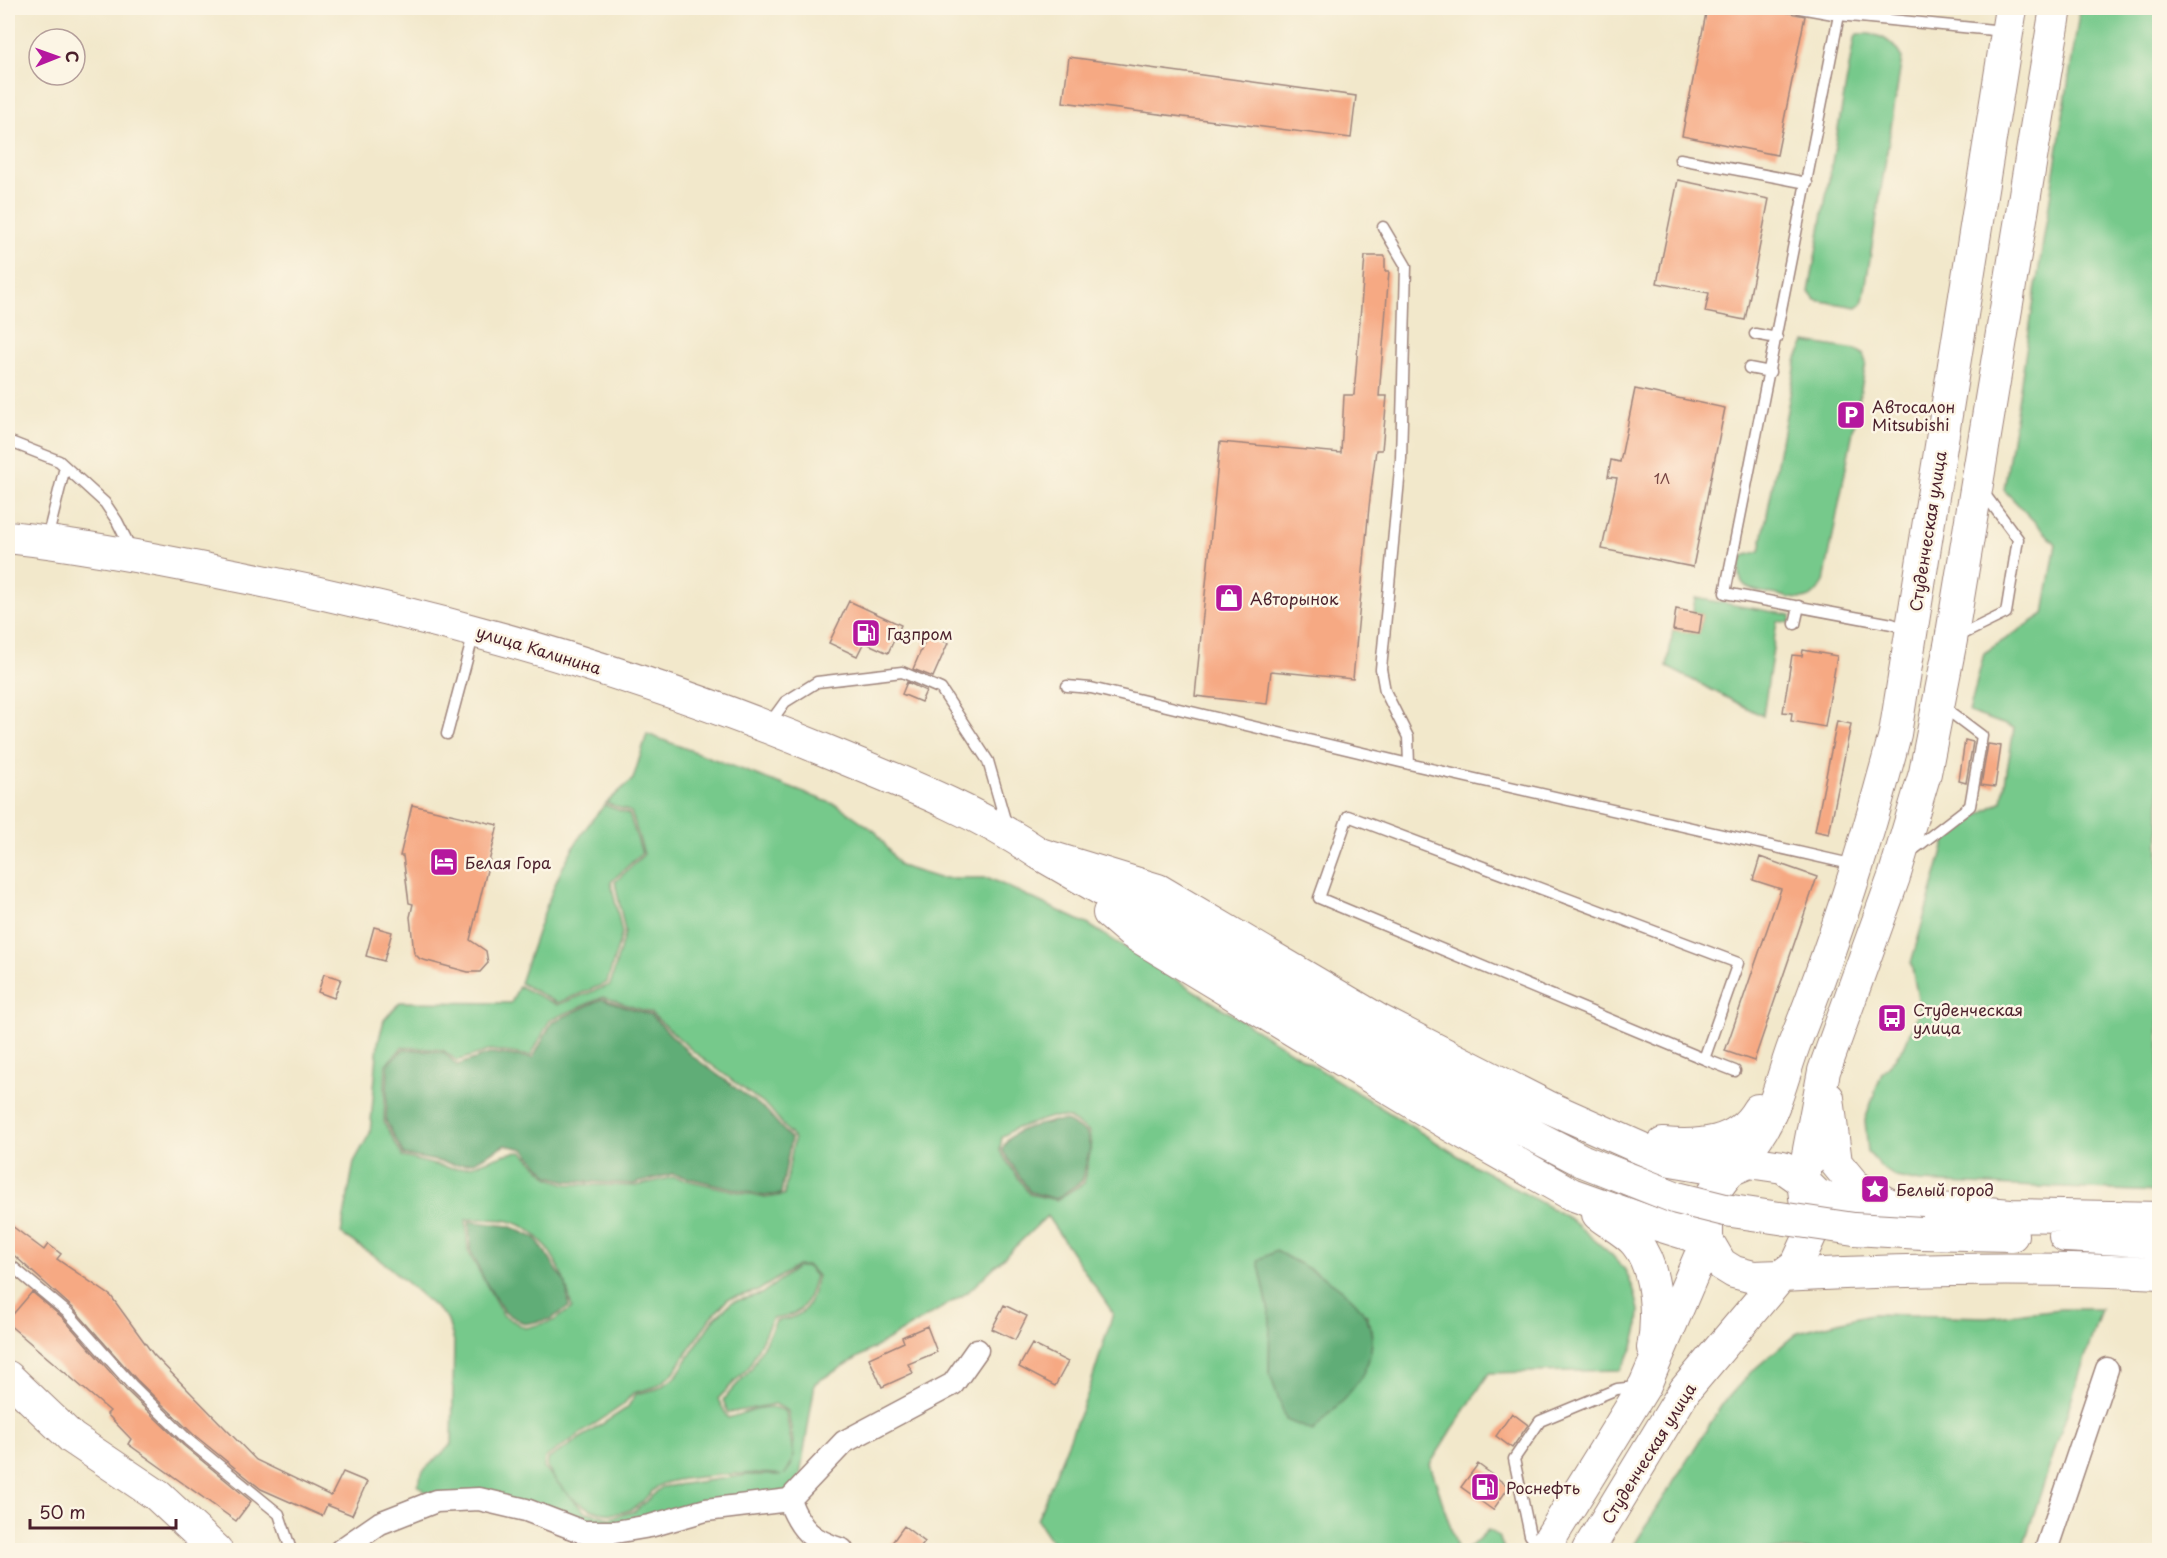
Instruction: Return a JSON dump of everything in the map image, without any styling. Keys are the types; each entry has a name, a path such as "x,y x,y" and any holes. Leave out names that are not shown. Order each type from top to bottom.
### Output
{"main road":[{"path":"1782,1276 1797,1263 1810,1236 1803,1181 1824,1071 1897,869 1925,772 1951,640 2055,8"},
{"name":"Студенческая улица","path":"1731,1170 1760,1133 1827,960 1858,865 1894,734 2009,20"},
{"name":"улица Калинина","path":"8,537 134,555 386,606 637,678 767,726 927,793 1009,833 1040,854"},
{"path":"1040,854 1158,890 1380,1021 1546,1106 1665,1159 1731,1170"},
{"path":"1040,854 1477,1106 1583,1161 1677,1198 1725,1210 1854,1229 2160,1241"},
{"path":"1040,854 1131,932 1450,1125 1571,1194 1636,1243 1657,1295 1656,1331 1645,1385"},
{"path":"1858,865 1897,869"},
{"path":"1546,1106 1658,1144 1694,1146 1728,1139 1750,1125 1789,1057"},
{"path":"1824,1071 1836,1163 1855,1186 1892,1206"},
{"path":"1542,1551 1645,1385 1707,1240 1707,1220 1715,1190 1731,1170 1749,1162 1762,1162 1783,1167 1803,1181 1817,1195 1830,1200 2011,1215 2160,1218"},
{"path":"1571,1194 1652,1224 1707,1240 1721,1264 1734,1272 1753,1277 1881,1270 2086,1269 2160,1273"},
{"name":"Студенческая улица","path":"1587,1551 1685,1390 1782,1276"},
{"path":"8,1377 72,1438 158,1496 216,1551"}],"street":[{"path":"341,1551 380,1523 436,1501 479,1499 535,1513 583,1532 615,1532 650,1526 706,1510 789,1500 844,1442 953,1384 977,1350"},
{"path":"2046,1551 2107,1369"},
{"path":"789,1500 797,1520 818,1543 842,1551"}],"lane":[{"path":"1800,8 1839,15 2009,20"},
{"path":"1839,15 1725,593 1892,624 1911,631"},
{"path":"1680,159 1807,183"},
{"path":"1383,227 1406,266 1401,459 1381,669 1385,691 1408,737 1409,764"},
{"path":"1755,334 1777,338"},
{"path":"1749,368 1770,372"},
{"path":"8,441 59,461 105,503 134,555"},
{"path":"47,541 65,467"},
{"path":"1951,640 2006,613 2018,539 1977,483"},
{"path":"1795,624 1799,606"},
{"path":"447,734 475,630"},
{"path":"767,726 785,702 817,682 902,672 941,689 988,761 1009,833"},
{"path":"1067,686 1091,688 1409,764 1858,865"},
{"path":"1897,869 1970,806 1982,736 1939,704"},
{"path":"1704,1059 1738,963 1348,816 1319,898 1704,1059 1735,1071"},
{"path":"8,1263 68,1313 132,1384 188,1440 279,1514 291,1551"},
{"path":"1542,1551 1530,1535 1514,1458 1540,1421 1617,1389 1645,1385"}],"green space":[{"path":"2080,8 2159,8 2159,1192 1920,1182 1896,1177 1881,1167 1868,1152 1865,1120 1882,1073 1904,1047 1920,1009 1911,963 1948,833 2002,801 2014,728 1969,712 1984,653 2044,614 2056,544 2004,490"},
{"path":"1857,34 1872,34 1884,38 1894,46 1902,58 1864,296 1862,303 1857,307 1815,300 1809,292 1854,39"},
{"path":"1805,342 1856,350 1863,354 1866,363 1824,582 1812,596 1800,599 1746,586 1740,576 1740,567 1743,556 1760,551 1797,358"},
{"path":"1695,598 1791,615 1790,623 1777,621 1763,716 1667,667 1673,630 1699,634 1702,614 1693,612"},
{"path":"647,734 839,806 876,832 900,866 939,878 989,878 1089,925 1468,1162 1569,1218 1612,1255 1625,1270 1634,1290 1639,1310 1638,1328 1633,1347 1621,1370 1489,1373 1430,1464 1458,1550 1057,1550 1037,1520 1087,1396 1113,1313 1047,1216 967,1293 815,1383 800,1476 784,1497 614,1530 432,1497 417,1485 423,1471 452,1444 454,1341 447,1318 382,1261 341,1234 354,1162 370,1133 378,1043 384,1020 400,1002 511,1003 519,986 557,1005 610,985 625,932 615,882 644,854 631,812 606,803 633,779","holes":["603,997 651,1013 693,1051 770,1109 794,1139 784,1195 765,1198 673,1177 636,1186 567,1184 549,1178 523,1152 514,1152 459,1168 438,1166 403,1157 384,1122 386,1064 403,1047 443,1050 457,1061 491,1050 531,1056 550,1020","1052,1117 1068,1118 1089,1132 1091,1147 1084,1183 1056,1200 1029,1194 1000,1151 1002,1137 1014,1129","466,1219 504,1220 522,1226 533,1234 552,1255 564,1281 572,1308 553,1321 525,1328 503,1315 468,1251","1258,1260 1367,1315 1372,1339 1370,1355 1365,1368 1350,1391 1313,1431 1269,1372 1270,1316","797,1266 808,1266 817,1276 806,1308 795,1316 776,1321 751,1369 723,1400 728,1413 775,1404 788,1411 793,1454 786,1412 765,1407 728,1418 718,1399 749,1367 772,1319 798,1312 806,1302 815,1276 807,1267 798,1267 761,1294 732,1302 712,1321 675,1378 657,1389 636,1394 627,1408 548,1459 547,1467 559,1485 544,1468 545,1458 623,1405 633,1393 655,1387 672,1375 709,1320 728,1299 758,1291","740,1474 781,1475 747,1475 662,1487 635,1511 610,1518 584,1511 567,1492 583,1506 595,1511 621,1513 641,1503 658,1486 672,1481"]},
{"path":"605,805 629,814 642,853 611,882 622,933 607,983 557,1003 520,983 544,912 563,866 589,824"},
{"path":"602,999 651,1015 691,1055 767,1111 791,1139 781,1194 764,1196 672,1174 634,1184 567,1181 549,1176 524,1149 505,1145 474,1162 457,1165 404,1155 386,1121 388,1063 404,1049 444,1052 457,1065 492,1053 533,1058 552,1022"},
{"path":"1054,1121 1066,1121 1087,1133 1090,1148 1082,1181 1056,1199 1030,1192 1002,1150 1006,1142 1017,1132"},
{"path":"469,1221 509,1226 536,1238 566,1284 569,1307 551,1319 525,1324 504,1312 486,1283 470,1250"},
{"path":"1276,1251 1331,1282 1348,1295 1361,1309 1370,1326 1372,1345 1362,1376 1313,1431 1286,1420 1269,1372 1270,1316 1258,1260"},
{"path":"2061,1309 2101,1309 2022,1550 1631,1550 1723,1403 1751,1372 1798,1332 1871,1314 1986,1317"},
{"path":"1488,1530 1499,1536 1504,1550 1467,1550"}],"building":[{"path":"1707,8 1765,8 1805,16 1777,155 1682,136"},
{"path":"1069,57 1356,96 1351,138 1063,102"},
{"path":"1678,180 1769,199 1745,320 1705,312 1709,293 1657,283"},
{"path":"1365,256 1385,256 1385,271 1389,271 1379,396 1387,396 1382,450 1376,450 1369,507 1353,679 1271,671 1267,704 1195,696 1220,442 1341,453 1344,395 1354,395"},
{"path":"1635,389 1725,408 1693,567 1602,549 1617,478 1608,477 1611,460 1620,462"},
{"name":"Газпром","path":"849,601 901,625 888,653 864,642 857,656 829,643"},
{"path":"1676,609 1702,614 1699,634 1673,630"},
{"path":"928,634 948,643 933,677 913,669"},
{"path":"1803,650 1837,656 1825,727 1791,721 1792,713 1783,712 1792,655 1802,656"},
{"path":"907,682 926,691 921,702 902,694"},
{"path":"1837,721 1851,724 1829,834 1815,831"},
{"path":"1965,740 1973,742 1966,783 1959,781"},
{"path":"1988,744 2001,746 1995,787 1981,785"},
{"name":"Белая Гора","path":"412,805 498,825 470,940 486,951 488,963 480,972 468,972 420,959 414,953 410,917 413,904 409,903 403,856 400,856"},
{"path":"1760,857 1817,877 1754,1061 1725,1051 1781,889 1753,880"},
{"path":"374,927 392,932 384,961 366,956"},
{"path":"324,974 341,979 334,998 318,992"},
{"path":"8,1223 44,1250 48,1244 61,1254 57,1259 111,1296 153,1354 256,1460 331,1496 343,1472 367,1482 352,1515 327,1505 322,1516 261,1489 193,1434 137,1380 73,1308 8,1250"},
{"path":"32,1292 63,1318 126,1390 183,1445 251,1501 236,1521 128,1444 131,1439 107,1414 110,1411 8,1324 8,1320"},
{"path":"1004,1305 1027,1316 1015,1340 992,1329"},
{"path":"927,1326 937,1352 908,1364 913,1373 882,1387 869,1358 904,1342 902,1337"},
{"path":"1032,1344 1068,1362 1055,1386 1019,1367"},
{"path":"1512,1413 1528,1425 1512,1448 1496,1436"},
{"name":"Роснефть","path":"1478,1464 1509,1487 1493,1510 1461,1487"},
{"path":"904,1526 925,1542 918,1551 886,1551"}],"place":[{"name":"Автосалон Mitsubishi","path":"1851,415"},
{"name":"Авторынок","path":"1229,598"},
{"name":"Газпром","path":"866,633"},
{"name":"Белая Гора","path":"444,862"},
{"name":"Студенческая улица","path":"1892,1018"},
{"name":"Белый город","path":"1875,1189"},
{"name":"Роснефть","path":"1485,1487"}]}
